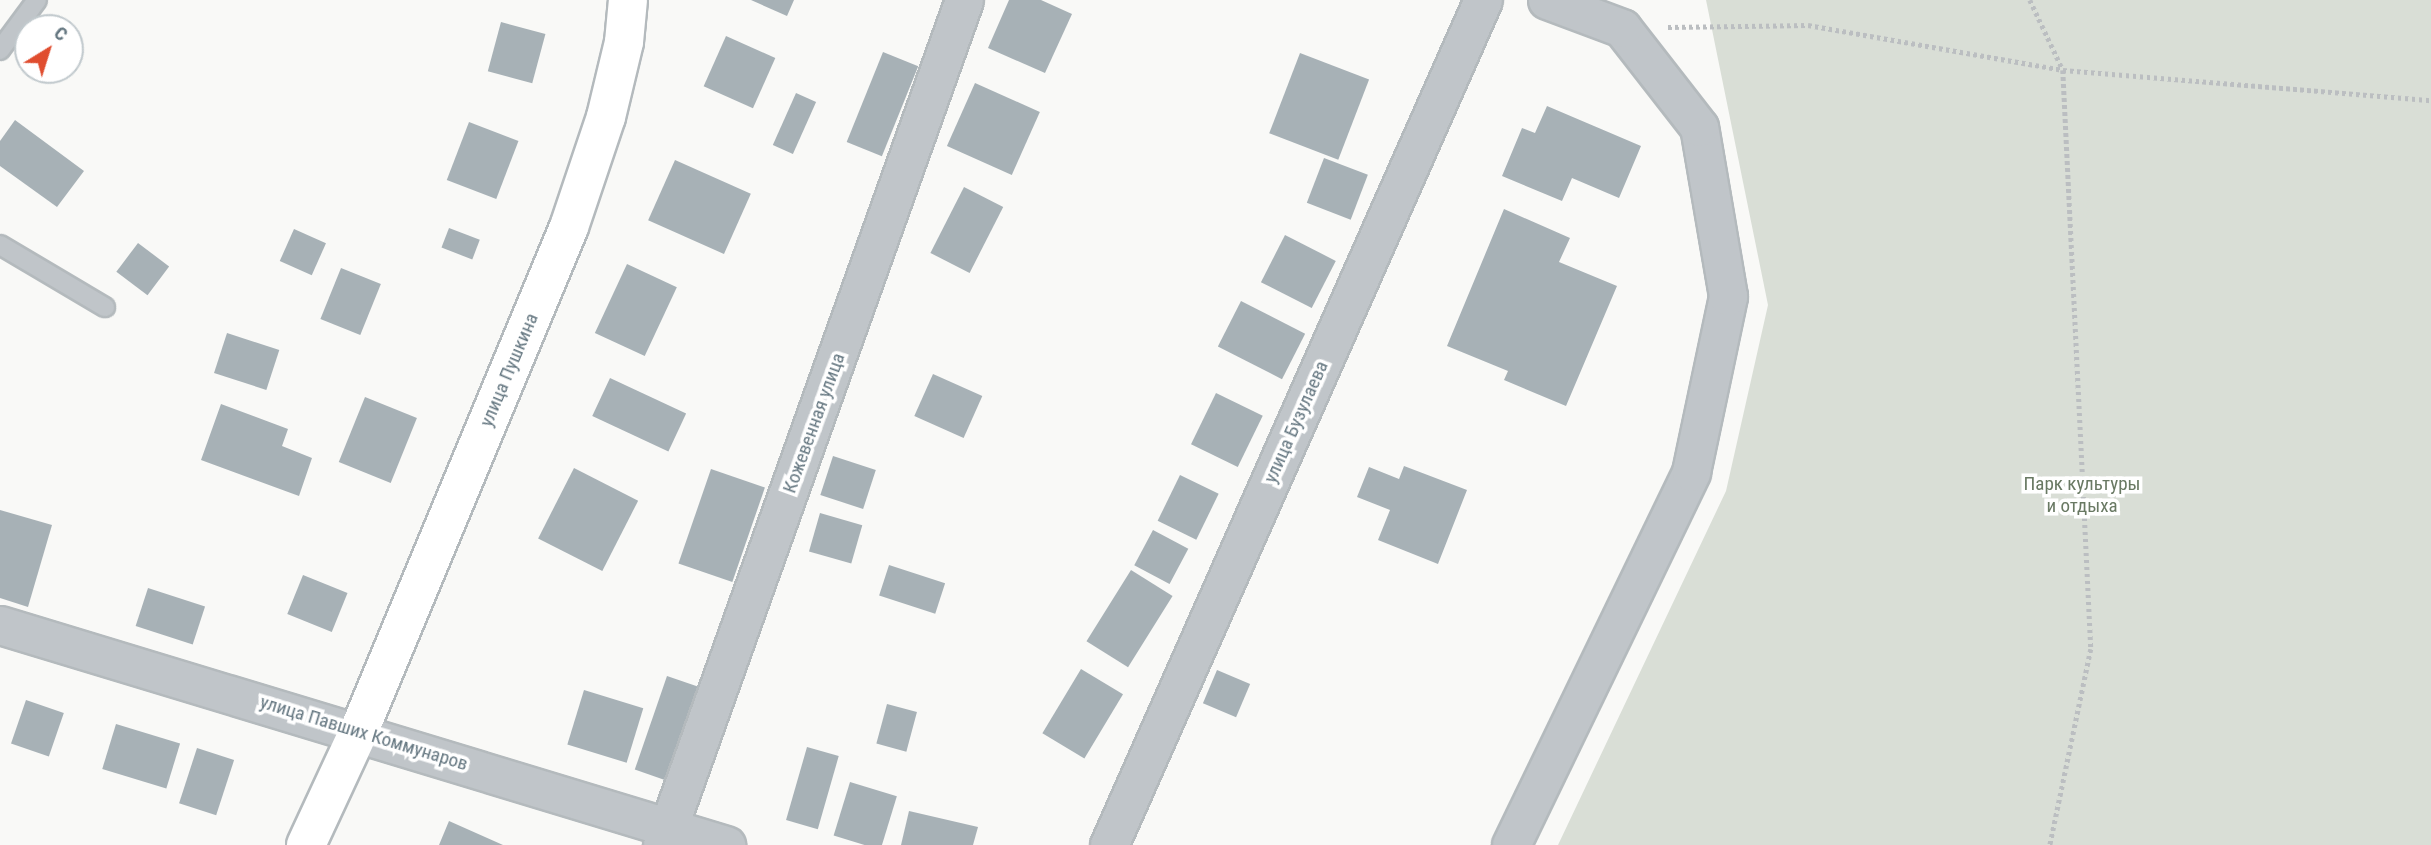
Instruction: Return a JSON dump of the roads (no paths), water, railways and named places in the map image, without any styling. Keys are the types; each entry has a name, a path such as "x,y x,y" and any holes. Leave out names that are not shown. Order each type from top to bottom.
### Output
{"main road":[{"name":"улица Пушкина","path":"359,731 569,227 606,117 624,42 628,0"},
{"path":"306,845 359,731"},
{"path":"320,845 359,731"},
{"path":"332,845 359,731"}],"street":[{"name":"Кожевенная улица","path":"666,836 964,0"},
{"name":"улица Бузулаева","path":"1109,845 1483,0"},
{"path":"1511,845 1691,472 1728,296 1699,127 1622,28 1547,0"},
{"name":"улица Павших Коммунаров","path":"0,625 359,731 666,836 726,845"}],"lane":[{"path":"0,50 37,0"},
{"path":"0,245 105,307"}],"park label":[{"name":"Парк культуры и отдыха","path":"2082,495"}]}
